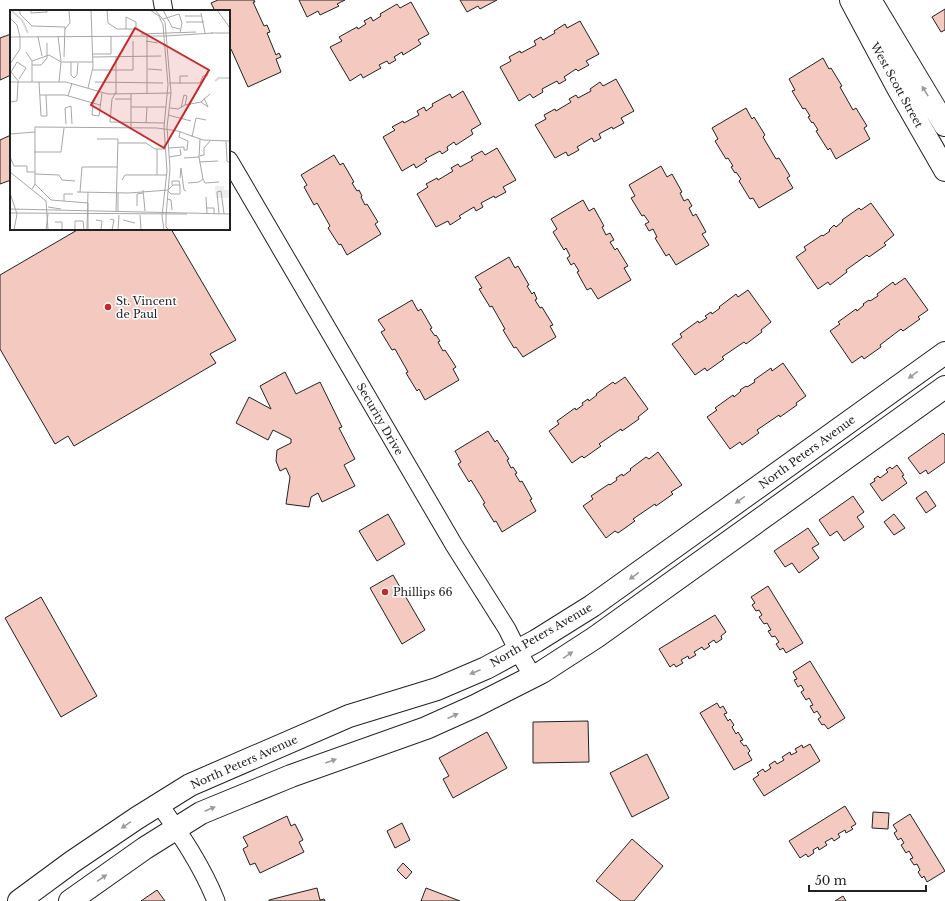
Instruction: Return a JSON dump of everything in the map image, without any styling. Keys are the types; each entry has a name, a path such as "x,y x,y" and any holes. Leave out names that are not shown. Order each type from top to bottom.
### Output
{"main road":[{"name":"West Scott Street","path":"851,0 898,88 945,170"},
{"name":"West Scott Street","path":"870,0 945,125"},
{"name":"North Peters Avenue","path":"19,901 78,858 190,785 349,716 438,689 486,668 536,641 592,606 945,353"},
{"path":"70,901 145,848 201,813 291,776 426,728 476,706 542,672 596,637 945,387"}],"street":[{"path":"162,0 164,10"},
{"name":"Security Drive","path":"230,162 454,545 507,629 533,677"},
{"path":"159,804 205,873 216,901"}],"building":[{"path":"218,0 254,0 255,2 253,2 264,26 267,25 270,32 267,33 276,55 279,53 281,57 276,59 281,72 248,87 230,50 230,10 214,10 211,3"},
{"path":"299,0 345,0 337,4 339,6 320,15 318,11 307,17"},
{"path":"460,0 497,0 480,9 478,6 467,12"},
{"path":"411,2 429,34 418,40 421,44 403,55 402,52 394,57 396,60 389,64 387,61 379,65 381,68 363,78 361,74 350,81 330,47 342,41 339,37 357,27 358,29 366,24 364,21 371,17 373,21 381,16 380,14 397,4 400,8"},
{"path":"945,9 945,30 941,32 932,17"},
{"path":"580,21 599,54 586,61 589,65 578,71 576,69 564,77 566,80 559,84 557,81 542,89 543,92 533,98 530,94 519,101 500,67 511,61 509,57 520,51 521,53 536,45 534,41 541,37 543,40 555,33 554,31 565,24 567,28"},
{"path":"10,34 10,75 0,80 0,38"},
{"path":"823,58 829,69 831,68 842,86 840,87 853,110 856,108 867,126 864,128 870,139 836,159 830,148 828,150 816,131 818,130 808,117 810,116 805,108 803,109 792,91 795,90 789,79"},
{"path":"616,79 634,111 621,118 624,123 599,134 601,138 594,142 592,138 577,147 579,150 568,156 566,152 555,158 535,125 546,119 544,115 555,109 556,111 571,102 569,99 576,95 578,98 591,91 590,89 600,82 603,86"},
{"path":"463,91 481,124 471,130 473,134 456,145 454,142 447,147 448,150 442,154 440,151 425,159 427,161 416,168 414,164 402,171 383,137 395,130 392,127 403,121 404,123 419,115 417,111 424,107 426,111 433,106 432,104 450,94 452,98"},
{"path":"746,108 752,119 754,117 765,135 763,137 776,159 779,158 790,176 787,178 793,188 759,208 753,198 750,199 739,181 741,179 736,172 735,173 728,158 726,159 715,141 718,139 712,128"},
{"path":"10,135 10,180 0,184 0,140"},
{"path":"497,148 516,180 503,187 506,192 481,203 483,207 476,211 474,207 459,216 461,218 450,225 448,221 436,227 417,194 428,187 426,184 437,178 438,180 453,171 451,168 458,164 460,167 473,160 471,157 482,151 485,155"},
{"path":"334,155 340,165 343,163 354,182 352,183 357,191 359,190 365,205 367,204 378,222 375,224 381,234 347,255 341,244 339,245 328,228 330,226 317,203 314,205 304,187 307,185 301,175"},
{"path":"661,166 667,177 672,174 682,192 680,193 684,201 688,199 692,206 689,208 693,216 696,214 706,232 702,234 709,245 676,265 669,254 666,256 655,238 657,237 653,229 649,231 645,224 649,222 644,215 642,216 631,198 635,196 629,185"},
{"path":"583,200 589,211 594,208 604,226 602,227 606,235 610,233 614,240 610,242 615,250 617,248 628,266 624,268 631,280 598,299 591,288 587,290 577,272 579,271 574,263 571,265 567,258 570,256 566,248 564,250 553,232 557,229 551,219"},
{"path":"871,203 894,235 884,243 886,245 869,257 867,255 846,270 847,272 830,285 828,282 818,289 796,257 806,250 804,247 830,231 829,230 834,225 836,227 843,221 842,220 859,208 861,210"},
{"name":"St. Vincent de Paul","path":"77,230 172,230 236,340 210,354 216,363 74,446 68,436 55,444 0,349 0,275"},
{"path":"509,257 515,268 518,266 529,285 527,286 532,294 534,292 537,299 535,300 540,308 542,307 553,325 550,326 556,337 523,357 516,347 514,348 503,330 505,329 492,306 490,307 479,289 482,288 475,277"},
{"path":"905,278 928,310 918,317 920,319 903,331 901,329 880,345 881,347 864,359 862,356 852,363 830,331 840,324 838,322 856,309 857,311 869,300 870,301 878,296 877,294 893,282 895,285"},
{"path":"748,290 771,322 761,330 762,332 746,344 744,342 722,357 724,359 707,371 705,368 695,375 672,344 682,337 680,334 698,321 699,323 707,318 705,316 711,312 712,314 736,294 738,297"},
{"path":"412,300 418,311 421,309 432,328 430,329 440,341 438,342 443,351 445,350 456,367 453,369 459,380 425,400 419,389 417,391 406,373 408,372 395,349 392,350 381,332 385,330 378,320"},
{"path":"783,363 806,396 796,403 797,405 780,417 779,415 757,430 759,433 742,445 740,442 730,449 707,417 717,410 715,408 733,395 734,397 746,386 747,387 755,382 754,380 771,368 772,371"},
{"path":"285,372 296,394 320,382 342,427 339,428 355,459 344,465 355,486 322,502 318,493 311,497 309,507 286,504 290,477 286,468 280,471 276,461 277,450 291,443 291,439 273,430 268,440 236,423 249,397 271,409 260,386"},
{"path":"625,377 648,409 638,417 639,419 599,444 601,446 584,458 582,456 572,463 549,431 559,424 557,421 575,408 576,410 583,405 582,403 588,399 589,401 613,382 615,384"},
{"path":"488,431 495,442 497,440 509,459 507,460 511,468 513,467 517,473 515,474 520,482 522,481 532,499 530,500 536,511 502,532 496,521 494,522 483,504 485,503 471,480 469,482 458,464 461,462 455,451"},
{"path":"943,433 945,435 945,462 928,474 926,470 920,474 908,458"},
{"path":"658,452 682,485 671,492 673,494 656,506 655,504 633,519 635,521 618,533 615,531 606,538 583,506 593,499 591,496 617,480 616,478 622,474 623,476 646,457 649,459"},
{"path":"897,465 904,475 902,476 907,483 882,501 870,484 875,481 874,479 878,476 880,478 888,472 886,470 890,467 892,469"},
{"path":"926,491 936,506 926,513 916,498"},
{"path":"853,496 864,512 857,517 864,527 844,541 837,531 830,536 819,520"},
{"path":"388,514 405,544 377,561 359,531"},
{"path":"894,514 905,528 894,535 884,522"},
{"path":"808,528 819,544 812,548 819,558 799,573 792,563 785,567 774,551"},
{"path":"393,575 425,630 402,644 370,588"},
{"path":"768,586 803,643 786,653 783,648 780,650 776,644 779,642 775,636 772,637 768,631 771,630 767,623 764,624 759,617 762,615 759,610 756,611 752,605 755,603 751,597"},
{"path":"41,597 97,696 61,717 5,618"},
{"path":"715,615 726,632 721,636 722,639 716,643 714,640 708,644 710,646 704,650 702,647 694,652 696,655 689,659 688,656 681,660 683,663 676,667 674,664 670,667 659,649"},
{"path":"810,661 845,718 828,729 824,724 822,725 818,719 821,717 817,711 814,713 810,706 813,705 809,698 806,700 801,692 804,690 801,685 798,687 794,680 797,679 793,672"},
{"path":"717,703 720,708 723,706 727,713 724,714 728,721 730,719 734,725 732,727 736,734 738,732 743,740 740,741 744,746 746,745 750,751 748,753 752,760 734,770 700,713"},
{"path":"588,721 589,762 533,763 533,722"},
{"path":"487,732 507,768 453,798 443,779 449,776 439,758"},
{"path":"810,744 820,761 764,796 753,779 759,775 757,773 763,769 765,772 771,768 769,765 775,761 777,764 784,760 782,757 790,752 791,755 797,752 795,749 802,745 803,748"},
{"path":"647,754 669,798 632,817 610,773"},
{"path":"845,806 856,824 851,827 853,829 846,833 845,830 838,834 840,837 834,841 832,838 825,842 827,845 819,850 818,847 813,850 814,853 808,857 806,854 800,858 789,841"},
{"path":"873,812 889,813 888,829 872,828"},
{"path":"910,814 945,871 927,882 924,876 922,878 918,872 920,870 917,864 914,865 910,859 913,858 909,851 906,853 901,845 904,843 901,838 898,840 894,833 897,831 893,825"},
{"path":"287,816 291,826 295,824 303,840 299,842 304,852 260,873 255,863 250,865 243,849 248,846 243,837"},
{"path":"402,823 410,840 395,848 387,831"},
{"path":"632,839 663,866 634,901 621,901 596,881"},
{"path":"403,863 412,872 406,879 397,870"},
{"path":"317,888 320,900 324,899 325,901 269,901 269,900"},
{"path":"426,888 460,901 421,901"},
{"path":"157,890 165,901 141,901"},
{"path":"843,896 846,901 835,901"}],"place":[{"name":"St. Vincent de Paul","path":"108,307"},
{"name":"Phillips 66","path":"385,592"}]}
